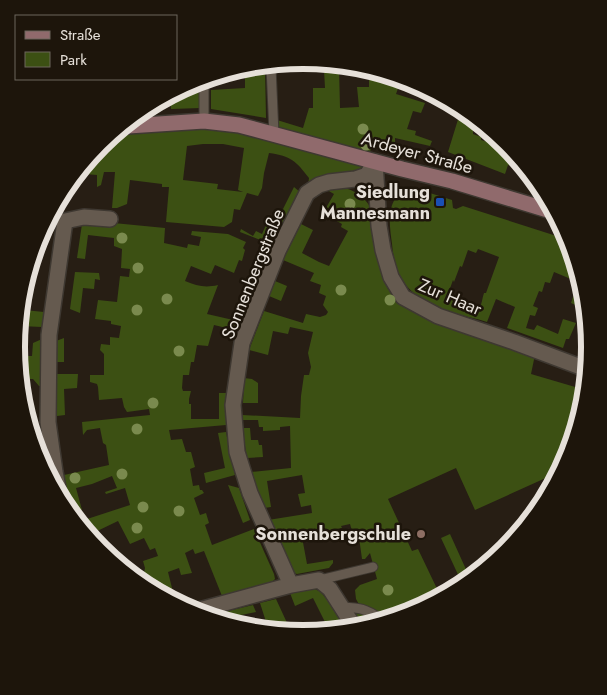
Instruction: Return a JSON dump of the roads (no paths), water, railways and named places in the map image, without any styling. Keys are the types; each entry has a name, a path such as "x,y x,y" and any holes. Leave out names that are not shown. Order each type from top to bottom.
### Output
{"main road":[{"name":"Ardeyer Straße","path":"136,125 204,121 239,125 452,181 546,209"}],"street":[{"name":"Zur Haar","path":"375,162 379,226 383,250 391,277 403,297 438,316 508,339 581,367"},
{"name":"Sonnenbergstraße","path":"291,584 250,493 237,452 233,406 242,343 278,251 307,193 319,185 329,182 355,179 367,175 375,162"},
{"path":"55,474 48,422 49,335 65,221 84,217 110,219"},
{"path":"206,608 291,584 319,580 330,589 351,622"}],"lane":[{"path":"271,71 274,134"},
{"path":"204,88 204,121"},
{"path":"319,580 373,567"},
{"path":"341,607 361,608 377,617"}],"place":[{"name":"Siedlung Mannesmann","path":"440,202"},
{"name":"Sonnenbergschule","path":"421,534"}]}
